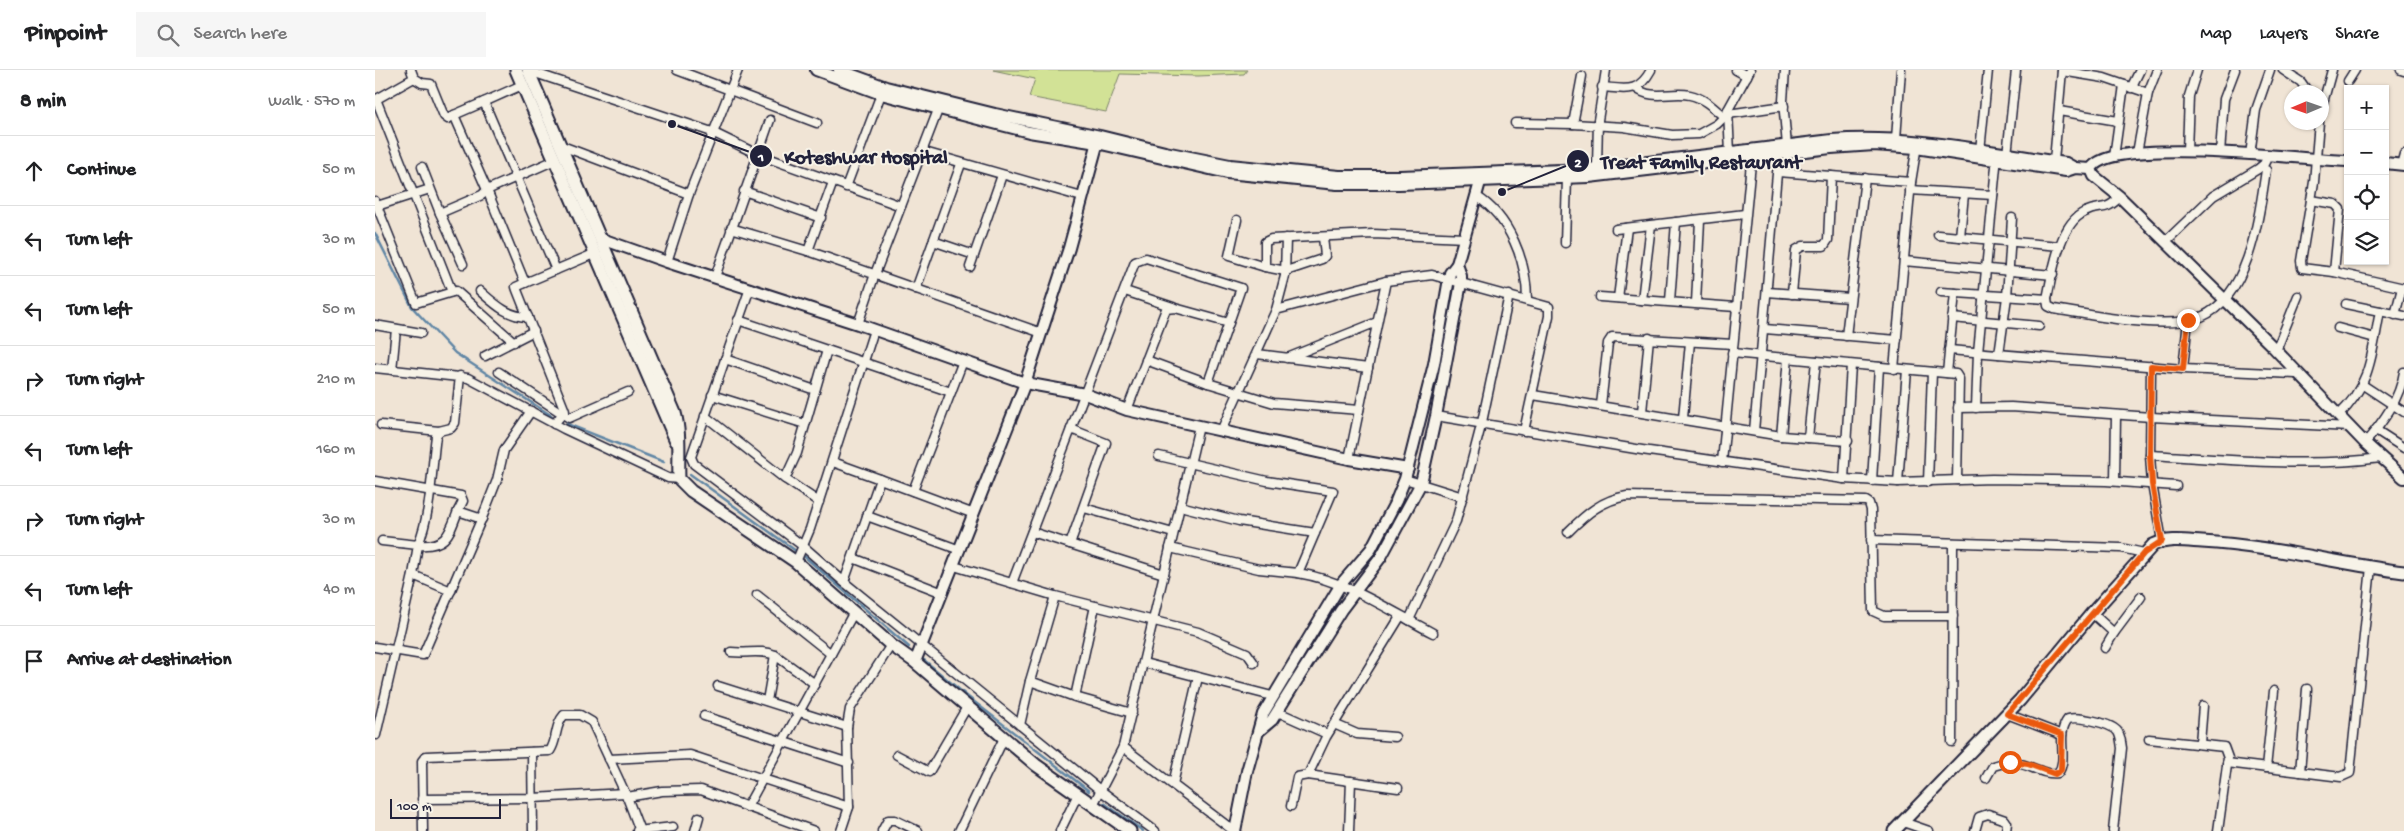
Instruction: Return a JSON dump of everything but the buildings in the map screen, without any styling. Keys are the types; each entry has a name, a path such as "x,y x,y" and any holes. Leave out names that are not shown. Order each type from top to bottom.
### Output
{"main road":[{"path":"516,70 677,445"},
{"path":"528,70 675,413 679,428 677,445 679,479 691,490 796,562 891,645 915,662 1036,765 1130,831"},
{"path":"1894,831 2007,714 2144,553 2162,541 2223,543 2277,549 2404,572"}],"street":[{"path":"528,70 712,132 757,154 901,206"},
{"path":"677,70 817,123"},
{"path":"667,262 689,194 738,70"},
{"path":"816,70 881,94 938,110 1029,132 1099,140"},
{"path":"839,70 858,74 886,87 1227,173 1284,180 1337,184 1399,184 1597,168 1730,152 1752,154"},
{"path":"1597,168 1597,126 1606,70"},
{"path":"1602,87 1629,90 1636,88 1651,70"},
{"path":"1515,123 1624,127 1684,136 1709,130 1727,113 1749,73 1736,70"},
{"path":"1754,431 1765,329 1778,172 1782,149 1785,70"},
{"path":"1896,139 1901,70"},
{"path":"1980,151 1988,70"},
{"path":"1976,408 1993,196 2016,70"},
{"path":"2054,161 2062,70 2103,78 2148,93"},
{"path":"2114,157 2118,121 2127,86 2139,70"},
{"path":"2137,153 2148,93 2157,70"},
{"path":"2187,151 2189,96 2197,70"},
{"path":"2221,153 2224,99 2235,70"},
{"path":"2250,155 2255,110 2270,70"},
{"path":"2283,70 2303,85"},
{"path":"2328,85 2332,70"},
{"path":"2348,81 2355,70"},
{"path":"452,292 376,99 413,74 422,83 431,84 444,116 448,119 522,85"},
{"path":"1573,124 1582,76"},
{"path":"1636,88 1653,95 1693,96 1727,113 1784,106"},
{"path":"846,187 881,94"},
{"path":"484,102 555,270"},
{"path":"858,324 875,274 938,110"},
{"path":"2059,111 2118,121"},
{"path":"1727,113 1730,152"},
{"path":"455,115 525,283"},
{"path":"715,277 757,154 771,120"},
{"path":"2319,130 2317,160 2300,265 2305,269 2334,272 2403,288 2395,315"},
{"path":"1482,177 1567,178 1852,139 1896,139 2000,157 2066,171 2075,168 2091,169"},
{"path":"915,662 1025,383 1042,333 1099,140"},
{"path":"1782,149 1917,144 1980,151 2000,157 2054,161 2066,163 2075,168"},
{"path":"1894,369 1911,186 1917,144"},
{"path":"562,146 689,194"},
{"path":"921,151 1082,198"},
{"path":"2091,169 2097,162 2114,157 2137,153 2187,151 2344,161"},
{"path":"1722,462 1752,154"},
{"path":"2389,163 2403,165 2404,154"},
{"path":"2165,242 2191,214 2213,196 2258,169 2264,164 2268,156"},
{"path":"440,213 555,160"},
{"path":"916,289 961,164"},
{"path":"422,167 463,264"},
{"path":"2091,169 2094,176 2119,197 2225,300 2365,443 2404,478"},
{"path":"2119,197 2107,208 2091,210 2079,215 2066,233 2060,246 2047,299 2048,306 2054,309 2123,320 2188,320 2209,313 2225,300 2242,271 2251,246 2266,170"},
{"path":"1778,172 1865,178 1965,194 1993,196"},
{"path":"970,267 1002,175"},
{"path":"1792,294 1796,250 1803,246 1824,246 1828,240 1831,176"},
{"path":"1123,748 1235,831 1247,771 1263,714 1272,696 1290,671 1341,584 1371,549 1396,501 1406,474 1434,364 1448,280 1450,273 1457,264 1482,177"},
{"path":"1565,242 1567,178"},
{"path":"1846,336 1865,178"},
{"path":"808,252 833,182"},
{"path":"430,189 376,203 416,303 452,292 459,294 514,342"},
{"path":"744,191 821,218"},
{"path":"1960,237 1965,194"},
{"path":"1476,196 1492,207 1502,221 1521,257 1526,272 1527,300"},
{"path":"2311,200 2335,204 2340,208 2334,272"},
{"path":"1616,229 1745,214"},
{"path":"1999,354 2007,297 2012,218"},
{"path":"1237,220 1229,256 1285,271 1322,259 1325,256 1323,237"},
{"path":"1696,303 1699,220"},
{"path":"1670,301 1676,222"},
{"path":"1642,300 1651,225"},
{"path":"731,228 875,274 1042,333"},
{"path":"1618,298 1627,228"},
{"path":"1265,267 1265,242 1286,238 1373,234 1465,238"},
{"path":"1938,235 2060,246"},
{"path":"1221,431 1276,310 1285,271 1286,238"},
{"path":"602,239 858,324 1025,383 1085,394 1127,410 1349,459 1406,474 1421,483 1463,497"},
{"path":"933,241 974,255"},
{"path":"554,424 563,414 564,405 516,287 596,253"},
{"path":"1012,583 1135,262 1146,258 1241,288 1208,383"},
{"path":"1904,260 2053,275"},
{"path":"1260,730 1278,712 1355,591 1381,557 1421,483 1436,416 1461,283 1457,264"},
{"path":"1276,310 1386,281 1432,275 1544,304 1549,311 1524,431"},
{"path":"1349,459 1386,281"},
{"path":"749,288 691,456 694,464 803,546 921,646 1100,790 1155,831"},
{"path":"480,291 497,306 511,314 529,317"},
{"path":"1125,291 1175,308 1229,323"},
{"path":"1767,292 1850,298"},
{"path":"1941,292 2047,299"},
{"path":"1947,373 1955,293"},
{"path":"1409,620 1457,521 1482,422 1509,295"},
{"path":"2276,351 2298,296"},
{"path":"1600,297 1736,307"},
{"path":"2346,304 2404,316"},
{"path":"1127,410 1166,309 1175,308"},
{"path":"2338,416 2355,398 2369,371 2380,311"},
{"path":"1952,318 2039,326"},
{"path":"738,320 951,392"},
{"path":"2183,369 2188,320"},
{"path":"1285,358 1377,322"},
{"path":"375,325 421,333"},
{"path":"2338,328 2375,338"},
{"path":"392,370 396,329"},
{"path":"1765,329 1897,340"},
{"path":"796,562 833,462 874,330"},
{"path":"485,356 534,331"},
{"path":"1601,405 1610,339 1615,336 1733,344"},
{"path":"1642,412 1649,338"},
{"path":"1683,418 1690,342"},
{"path":"785,479 797,453 827,350"},
{"path":"1949,350 2183,369 2296,374"},
{"path":"1732,353 1947,373 1959,376 1957,480"},
{"path":"1257,354 1368,368"},
{"path":"1781,436 1788,358"},
{"path":"725,359 815,390"},
{"path":"1146,360 1208,383 1274,403 1359,410"},
{"path":"913,491 963,361"},
{"path":"1808,438 1816,361"},
{"path":"1844,479 1851,365"},
{"path":"2151,366 2150,455 2152,484 2162,541"},
{"path":"1872,480 1879,367"},
{"path":"375,368 460,376 480,383 554,424 668,478 679,479"},
{"path":"1898,482 1907,370"},
{"path":"499,372 563,414 573,418 585,410 605,404 628,392"},
{"path":"1928,482 1932,372"},
{"path":"2365,443 2393,405 2404,372"},
{"path":"381,425 439,431 451,428 455,424 460,376"},
{"path":"2363,385 2404,412"},
{"path":"1533,395 1683,418 1781,436 1847,441"},
{"path":"712,396 805,424"},
{"path":"1958,408 2011,407 2116,415 2350,427"},
{"path":"375,647 395,652 423,655 497,480 504,450 531,411"},
{"path":"2115,481 2116,415"},
{"path":"705,416 785,479 819,502"},
{"path":"1436,416 1722,462 1844,479 1898,482 1957,480 2115,481 2176,486"},
{"path":"1093,805 1123,748 1199,426"},
{"path":"1070,544 1106,443 1071,429"},
{"path":"2376,430 2404,447"},
{"path":"376,736 423,532 430,492 436,436 439,431"},
{"path":"2150,455 2305,463 2343,463 2381,458"},
{"path":"1159,456 1267,481 1333,491 1298,573"},
{"path":"833,462 974,514"},
{"path":"844,582 880,479"},
{"path":"375,481 461,496 463,501 451,528 443,541 436,545 382,541"},
{"path":"1568,532 1598,506 1612,499 1627,496 1866,501 1869,503 1871,510 1873,611 1884,616 1953,616"},
{"path":"1180,506 1239,521 1315,533"},
{"path":"1083,508 1173,533"},
{"path":"458,511 481,519"},
{"path":"867,516 960,550"},
{"path":"1032,532 1163,574"},
{"path":"1871,540 2121,548 2144,553"},
{"path":"1952,742 1953,542"},
{"path":"1170,548 1259,569 1320,576 1355,591 1400,617 1433,633"},
{"path":"853,558 943,593"},
{"path":"954,566 1055,596 1198,632 1247,653 1254,663"},
{"path":"2227,763 2341,776 2349,774 2371,567"},
{"path":"413,575 451,591"},
{"path":"757,595 831,654"},
{"path":"1020,725 1030,681 1055,596"},
{"path":"2105,648 2141,597"},
{"path":"1075,697 1095,606"},
{"path":"747,807 854,612"},
{"path":"2092,612 2115,632"},
{"path":"1308,775 1327,734 1367,673 1400,617"},
{"path":"841,831 849,807 847,727 850,709 891,645"},
{"path":"731,652 744,654 767,652 815,684"},
{"path":"767,701 775,656"},
{"path":"1144,663 1272,696"},
{"path":"1173,784 1198,677"},
{"path":"1030,681 1075,697 1132,713"},
{"path":"718,686 847,727"},
{"path":"2300,772 2307,689"},
{"path":"2266,768 2274,691"},
{"path":"2200,743 2203,706"},
{"path":"897,755 929,772 967,707"},
{"path":"1278,712 1327,734"},
{"path":"2007,714 2062,735"},
{"path":"423,831 422,761 426,756 550,751 553,746 557,723 564,715 580,715 592,722 626,795 639,830 673,827"},
{"path":"704,716 782,743 849,763"},
{"path":"1986,778 1993,766 2010,762 2028,764 2050,773 2058,773 2062,763 2062,735 2065,722 2074,717 2113,728 2118,732 2122,755 2113,831"},
{"path":"1334,724 1357,734 1395,737"},
{"path":"959,831 1004,738"},
{"path":"2149,739 2224,747 2227,751 2227,763 2218,831"},
{"path":"532,752 533,831"},
{"path":"609,758 690,755 849,807"},
{"path":"1291,806 1297,777 1308,775 1398,788"},
{"path":"1349,831 1351,781"},
{"path":"422,799 533,798 701,790 814,831"},
{"path":"1059,831 1078,794"},
{"path":"1975,831 1979,818 1984,814 2005,820 2007,823 2006,831"},
{"path":"695,831 699,817"},
{"path":"882,831 888,820 895,820 918,831"},
{"path":"1903,822 1929,831"}],"green space":[{"path":"993,70 1247,70 1244,74 1198,76 1120,74 1106,112 1029,97 1035,79"}],"waterway":[{"path":"375,233 412,307 455,353 552,416"},
{"path":"567,424 664,462"},
{"path":"690,474 796,551"},
{"path":"805,557 909,647"},
{"path":"924,660 968,697 1089,791"},
{"path":"1104,803 1143,831"}],"place":[{"name":"Koteshwar Hospital","path":"672,124"},
{"name":"Treat Family Restaurant","path":"1502,192"}],"route":[{"path":"2010,762 2028,764 2055,774 2061,770 2062,735 2007,714 2144,553 2153,545 2162,541 2152,484 2150,455 2151,366 2183,369 2188,320"}]}
